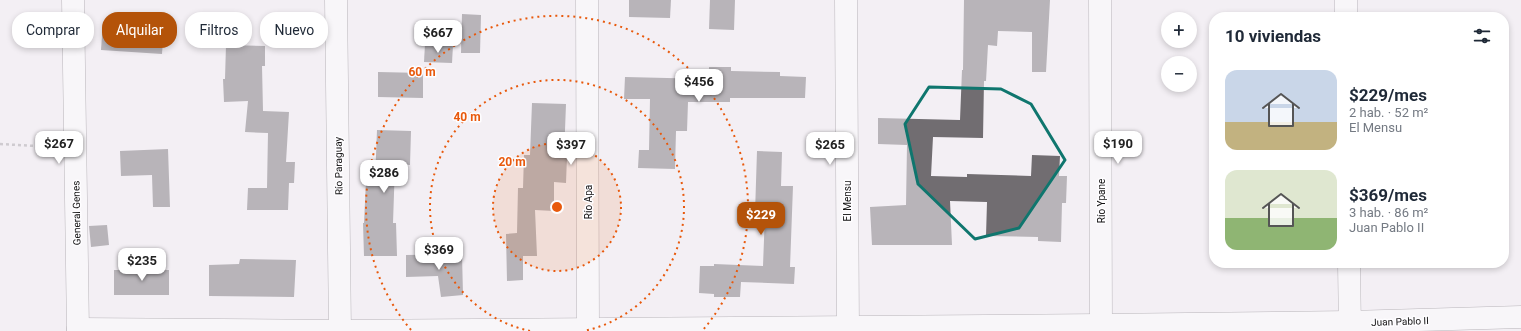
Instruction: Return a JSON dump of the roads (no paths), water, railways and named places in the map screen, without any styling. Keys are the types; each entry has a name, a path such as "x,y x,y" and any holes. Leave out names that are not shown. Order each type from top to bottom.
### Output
{"street":[{"name":"General Genes","path":"73,0 78,330"},
{"name":"Río Paraguay","path":"336,0 340,331"},
{"name":"Río Apa","path":"587,0 588,330"},
{"name":"El Mensu","path":"846,0 848,328"},
{"name":"Río Ypane","path":"1100,0 1101,328"},
{"path":"1346,0 1346,12"},
{"path":"1350,268 1350,327"},
{"name":"Juan Pablo II","path":"78,330 340,331 1350,327 1521,317"}]}
